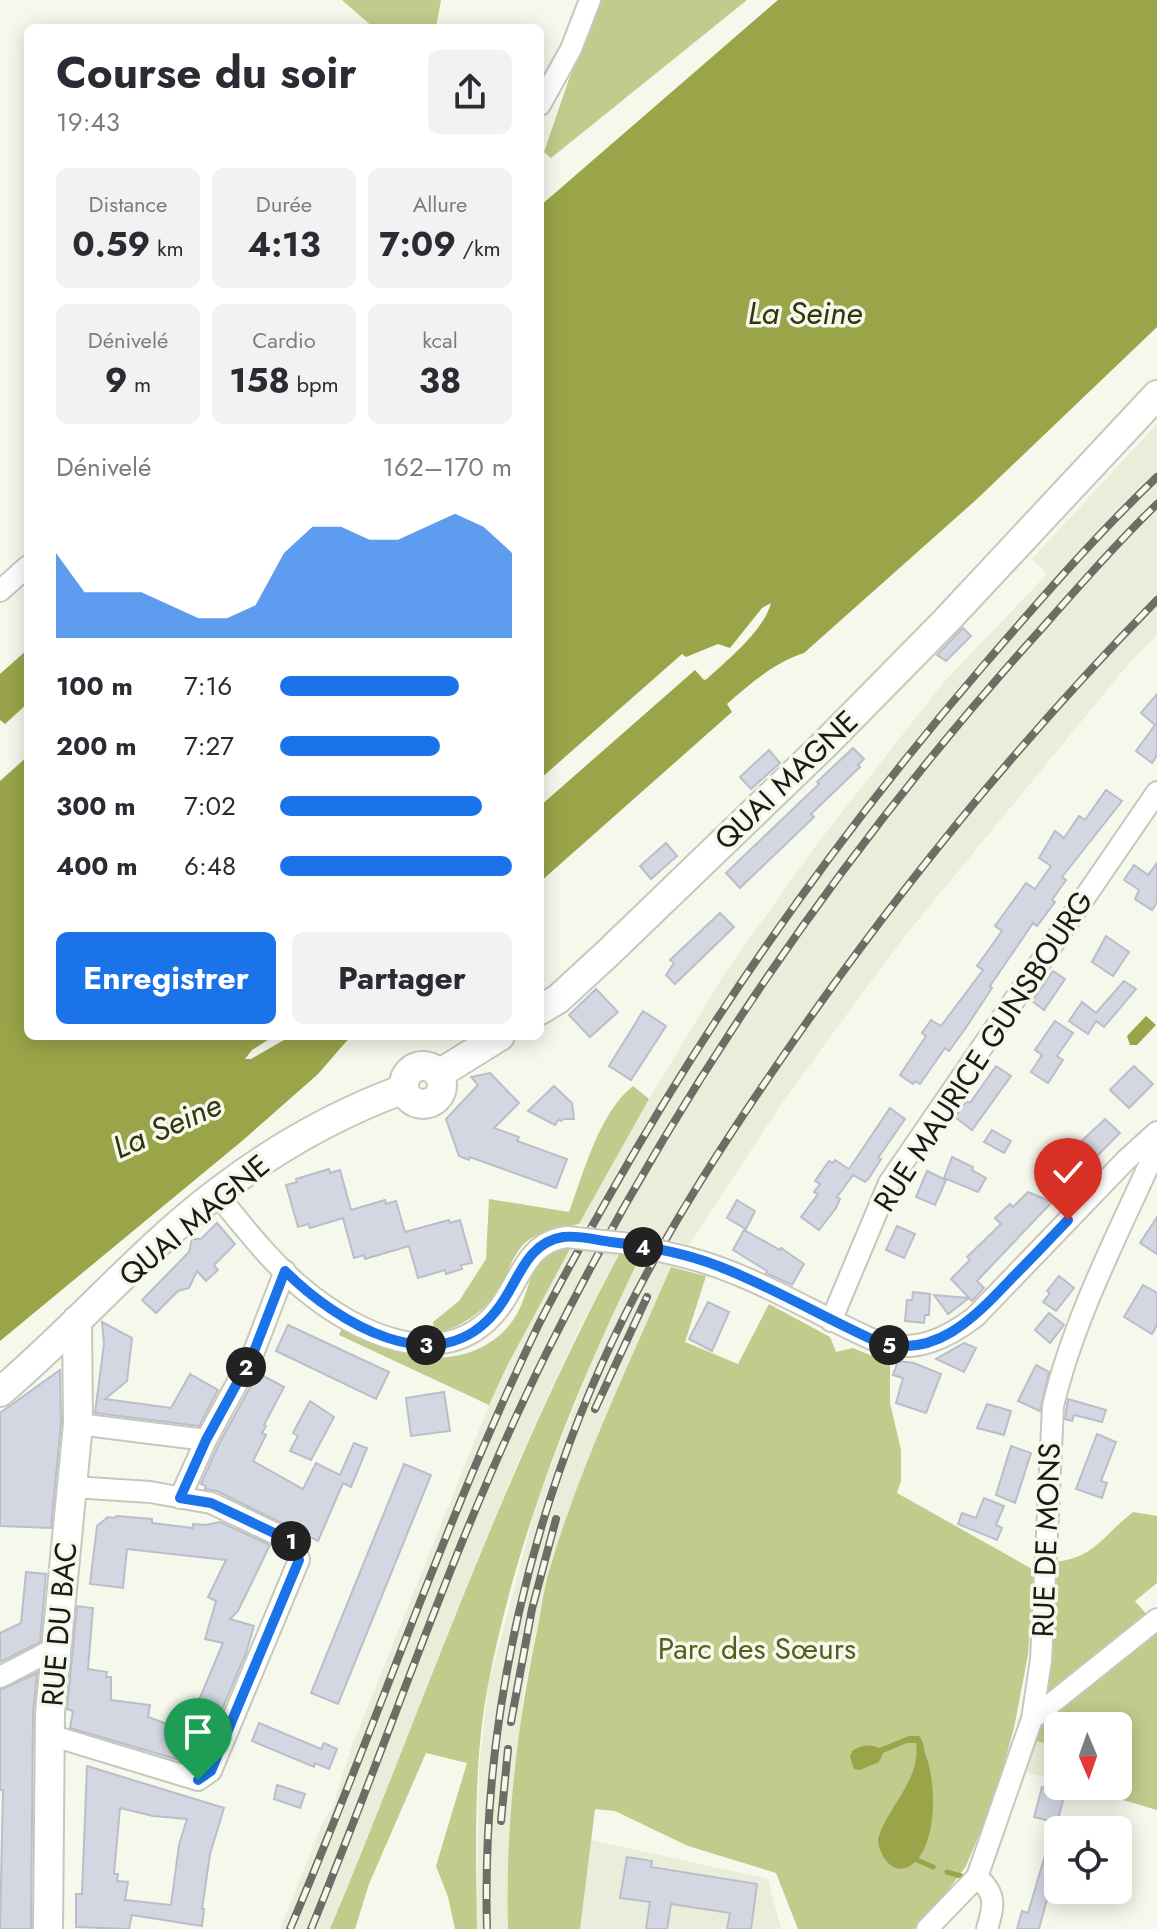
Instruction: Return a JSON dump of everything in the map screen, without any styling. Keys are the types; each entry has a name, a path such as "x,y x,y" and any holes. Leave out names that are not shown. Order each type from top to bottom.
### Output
{"main road":[{"name":"QUAI MAGNE","path":"544,1008 558,999 607,954 826,743 1157,395"},
{"name":"QUAI MAGNE","path":"0,1392 216,1193 281,1149 382,1098 404,1089 418,1104 430,1103 442,1091 439,1074 494,1040"},
{"name":"RUE DU BAC","path":"48,1929 50,1735 78,1424 77,1320"}],"street":[{"path":"544,98 571,49 590,0"},
{"path":"0,591 24,570"},
{"name":"RUE MAURICE GUNSBOURG","path":"831,1321 889,1183 1157,792"},
{"path":"216,1193 285,1271 318,1300 368,1330 398,1342 436,1346 468,1335 487,1322 530,1255 552,1240 567,1237 631,1244 715,1265 878,1342 900,1347 929,1343 975,1317 1126,1160 1157,1132"},
{"name":"RUE DE MONS","path":"927,1929 977,1877 1032,1719 1041,1660 1053,1406 1059,1378 1084,1310 1157,1141"},
{"path":"180,1498 206,1440 253,1354 285,1271"},
{"path":"78,1424 206,1440"},
{"path":"50,1735 198,1780 211,1771 299,1560 293,1542 211,1503 150,1492 73,1487"},
{"path":"1032,1719 1157,1619"},
{"path":"0,1677 56,1648"},
{"path":"977,1877 989,1887 994,1909 987,1929"}],"shaded area":[{"path":"1157,424 1157,635 1131,661 904,937 786,1097 689,1245 644,1233 579,1224 649,1099 727,970 814,848 943,683 1047,574 1032,559"},
{"path":"571,1247 621,1250 579,1329 519,1459 330,1929 280,1929 322,1824 332,1809 352,1746 489,1405"},
{"path":"641,1255 671,1267 606,1416 551,1562 524,1688 507,1887 508,1929 477,1929 479,1768 488,1687 538,1498 602,1336"},
{"path":"1033,1740 1044,1743 1044,1777 1025,1772"},
{"path":"591,1840 768,1879 781,1929 580,1929"}],"green space":[{"path":"342,0 441,0 437,24 369,24"},
{"path":"596,0 747,0 551,158 544,152"},
{"path":"633,1086 649,1099 579,1224 547,1231 524,1243 487,1304 464,1322 435,1335 433,1322 459,1301 486,1259 489,1199 569,1212 602,1127 611,1111"},
{"path":"571,1247 489,1405 339,1335 343,1325 392,1349 413,1355 437,1358 465,1354 490,1343 510,1324 540,1261 557,1249"},
{"path":"621,1251 641,1255 593,1359 550,1465 515,1574 488,1685 478,1776 477,1929 455,1929 448,1897 436,1866 467,1763 426,1753 369,1884 355,1929 330,1929 503,1501 579,1333"},
{"name":"Parc des Sœurs","path":"671,1267 706,1276 685,1342 738,1364 769,1304 830,1337 836,1352 853,1348 890,1363 890,1403 901,1450 901,1481 897,1493 1034,1570 1028,1655 1014,1728 995,1797 966,1866 933,1911 914,1929 798,1929 776,1873 688,1846 615,1811 595,1809 580,1929 508,1929 508,1853 514,1777 524,1701 547,1577 592,1449"},
{"path":"1133,1512 1157,1516 1157,1583 1135,1601 1148,1616 1043,1701 1047,1563 1063,1561 1086,1552"},
{"path":"1157,1628 1157,1810 1123,1800 1132,1800 1132,1712 1055,1712"},
{"path":"1044,1721 1044,1743 1033,1740"}],"water":[{"name":"La Seine","path":"778,0 1157,0 1157,327 977,499 804,653 772,669 727,704 732,712 544,878 544,802 695,670 704,680 707,679 753,635 771,603 762,608 730,648 718,644 686,657 682,654 544,775 544,203"},
{"path":"24,653 24,707 5,724 0,720 0,674"},
{"name":"La Seine","path":"24,760 24,1040 268,1040 252,1050 245,1059 251,1059 284,1040 348,1040 318,1074 242,1141 0,1341 0,781"},
{"path":"1146,1016 1156,1025 1137,1045 1130,1045 1127,1036"},
{"path":"909,1736 919,1736 923,1744 932,1783 933,1812 922,1853 915,1862 901,1869 885,1859 878,1839 914,1769 916,1743 907,1743 883,1753 879,1762 860,1770 854,1769 850,1757 852,1751 859,1747 879,1748"}],"building":[{"path":"963,628 971,636 946,661 937,655"},
{"path":"1157,694 1157,755 1152,763 1136,751 1155,725 1141,713"},
{"path":"853,748 864,759 858,765 860,767 811,814 814,817 740,888 726,873"},
{"path":"769,750 780,763 751,789 740,777"},
{"path":"1106,790 1122,801 1062,877 1066,880 1052,900 1055,902 1037,926 1033,923 949,1051 945,1048 920,1084 915,1081 913,1084 900,1075 926,1036 922,1033 931,1020 941,1026 983,970 977,966 1002,931 995,926 1026,883 1035,889 1051,866 1039,858 1055,831 1064,838 1079,816 1085,820"},
{"path":"666,843 677,856 651,879 640,866"},
{"path":"1157,863 1157,902 1152,910 1135,899 1139,890 1124,880 1134,865 1148,875"},
{"path":"720,913 734,927 675,984 666,975 674,963 670,960"},
{"path":"1106,936 1129,952 1113,976 1092,962"},
{"path":"1053,971 1065,979 1044,1010 1032,1001"},
{"path":"1124,981 1136,989 1104,1027 1096,1021 1088,1034 1069,1021 1082,1002 1096,1013"},
{"path":"596,989 618,1012 590,1037 569,1015"},
{"path":"643,1011 666,1026 631,1080 609,1066"},
{"path":"1055,1021 1073,1033 1057,1056 1063,1060 1048,1083 1031,1072 1042,1055 1035,1050"},
{"path":"996,1066 1011,1076 972,1130 955,1117 967,1101 970,1103"},
{"path":"1134,1066 1153,1084 1129,1108 1110,1090"},
{"path":"490,1073 519,1103 494,1128 519,1137 517,1141 567,1159 556,1188 470,1157 469,1160 459,1156 446,1119 478,1085 471,1077"},
{"path":"554,1086 572,1103 574,1119 559,1119 555,1125 528,1111"},
{"path":"890,1108 905,1119 878,1158 881,1159 869,1178 865,1182 853,1175 837,1197 840,1199 836,1208 819,1230 801,1217 818,1194 814,1192 820,1184 815,1181 829,1161 833,1163 835,1160 849,1169"},
{"path":"1105,1119 1120,1133 1068,1185 1046,1174"},
{"path":"992,1130 1011,1141 1004,1153 984,1142"},
{"path":"952,1157 973,1167 972,1170 986,1178 978,1192 944,1178"},
{"path":"329,1169 330,1173 340,1170 351,1210 385,1200 386,1204 396,1201 405,1232 460,1220 472,1263 461,1265 462,1269 446,1274 445,1270 418,1278 409,1246 365,1259 364,1255 354,1258 343,1218 310,1228 308,1224 298,1227 286,1185"},
{"path":"927,1171 946,1180 935,1205 916,1197"},
{"path":"1028,1192 1052,1202 977,1281 984,1288 972,1301 951,1279 970,1260 967,1257 1001,1224 995,1218 1010,1204 1013,1207"},
{"path":"737,1200 755,1211 746,1229 727,1218"},
{"path":"1157,1217 1157,1254 1140,1243"},
{"path":"217,1223 235,1244 214,1265 218,1270 206,1281 197,1271 189,1288 178,1291 156,1313 142,1300 189,1252 192,1239 201,1239"},
{"path":"897,1226 915,1234 904,1258 886,1250"},
{"path":"744,1230 781,1248 804,1264 792,1285 766,1273 733,1250"},
{"path":"1059,1276 1074,1288 1056,1311 1043,1302"},
{"path":"1143,1285 1157,1293 1157,1325 1152,1334 1124,1317"},
{"path":"913,1292 930,1294 929,1315 925,1315 924,1323 905,1321 907,1300 912,1300"},
{"path":"934,1295 969,1298 948,1314"},
{"path":"708,1302 729,1312 712,1351 689,1339"},
{"path":"1049,1313 1064,1325 1050,1343 1035,1330"},
{"path":"102,1322 132,1338 127,1381 105,1399 171,1408 190,1374 218,1390 199,1426 95,1413 104,1344"},
{"path":"288,1325 389,1372 376,1399 276,1351"},
{"path":"964,1343 976,1348 964,1372 936,1359"},
{"path":"898,1361 914,1363 941,1374 926,1413 896,1403 903,1378 893,1375"},
{"path":"1036,1365 1049,1372 1040,1411 1018,1401"},
{"path":"60,1370 61,1423 51,1528 0,1526 0,1413"},
{"path":"258,1373 284,1387 264,1425 262,1433 266,1435 253,1461 303,1489 316,1463 340,1475 354,1443 367,1448 351,1487 343,1483 318,1541 217,1491 205,1489 206,1486 201,1484"},
{"path":"444,1392 450,1431 411,1436 406,1398"},
{"path":"1068,1399 1106,1410 1102,1422 1074,1415 1072,1421 1065,1419"},
{"path":"310,1401 334,1417 311,1460 290,1451 298,1436 293,1433"},
{"path":"987,1404 1011,1411 1004,1435 977,1428"},
{"path":"1097,1434 1116,1442 1101,1481 1107,1483 1102,1498 1076,1489"},
{"path":"1011,1446 1031,1453 1015,1503 996,1495"},
{"path":"404,1464 431,1475 338,1704 311,1693"},
{"path":"984,1498 1004,1506 996,1525 1002,1528 997,1540 958,1524 962,1513 976,1518"},
{"path":"108,1517 152,1519 152,1523 193,1528 193,1524 220,1522 270,1545 238,1611 230,1619 254,1626 246,1653 204,1752 191,1759 180,1756 179,1760 70,1728 73,1711 67,1709 77,1606 93,1608 88,1669 107,1672 106,1677 111,1677 111,1700 150,1705 148,1717 186,1731 223,1643 205,1639 216,1601 208,1597 226,1560 127,1549 123,1588 90,1584 97,1526"},
{"path":"26,1572 46,1574 40,1642 0,1662 0,1633 21,1623"},
{"path":"37,1673 33,1713 31,1929 0,1929 3,1790 0,1790 0,1690"},
{"path":"259,1723 321,1749 324,1743 337,1749 329,1769 315,1763 314,1767 252,1741"},
{"path":"87,1766 224,1808 210,1854 202,1926 132,1915 129,1929 76,1927 76,1894 82,1894","holes":["120,1808 153,1816 187,1819 179,1845 171,1905 125,1900 128,1882 117,1881 118,1874 114,1874"]},
{"path":"277,1785 305,1794 300,1808 274,1799"},
{"path":"1042,1787 1044,1800 1063,1800 1059,1816 1044,1816 1044,1820 1034,1817"},
{"path":"627,1857 652,1861 651,1867 757,1884 751,1929 727,1929 730,1913 671,1904 667,1929 646,1929 650,1902 620,1898"},
{"path":"1044,1859 1046,1904 1039,1929 1017,1929 1022,1911 1028,1913"}],"waterway":[{"path":"917,1860 933,1867"},
{"path":"947,1872 961,1876"}],"railway":[{"path":"290,1929 504,1400 556,1292 653,1121 739,986 881,790 1046,593 1157,477"},
{"path":"311,1929 484,1489 550,1346 655,1154 772,970 902,794 1043,627 1157,504"},
{"path":"487,1929 487,1849 493,1770 519,1612 539,1535 564,1459 626,1313 712,1163 784,1054 849,964 975,802 1064,699 1157,600"},
{"path":"595,1409 647,1297"},
{"path":"511,1722 532,1609 556,1519"},
{"path":"501,1821 508,1749"}],"route":[{"path":"198,1780 211,1771 299,1560 293,1542 211,1503 180,1498 206,1440 253,1354 285,1271 301,1288 368,1330 398,1342 436,1346 468,1335 487,1322 530,1255 540,1247 552,1240 580,1237 631,1244 715,1265 848,1329 886,1345 900,1347 929,1343 975,1317 1068,1220"}]}
